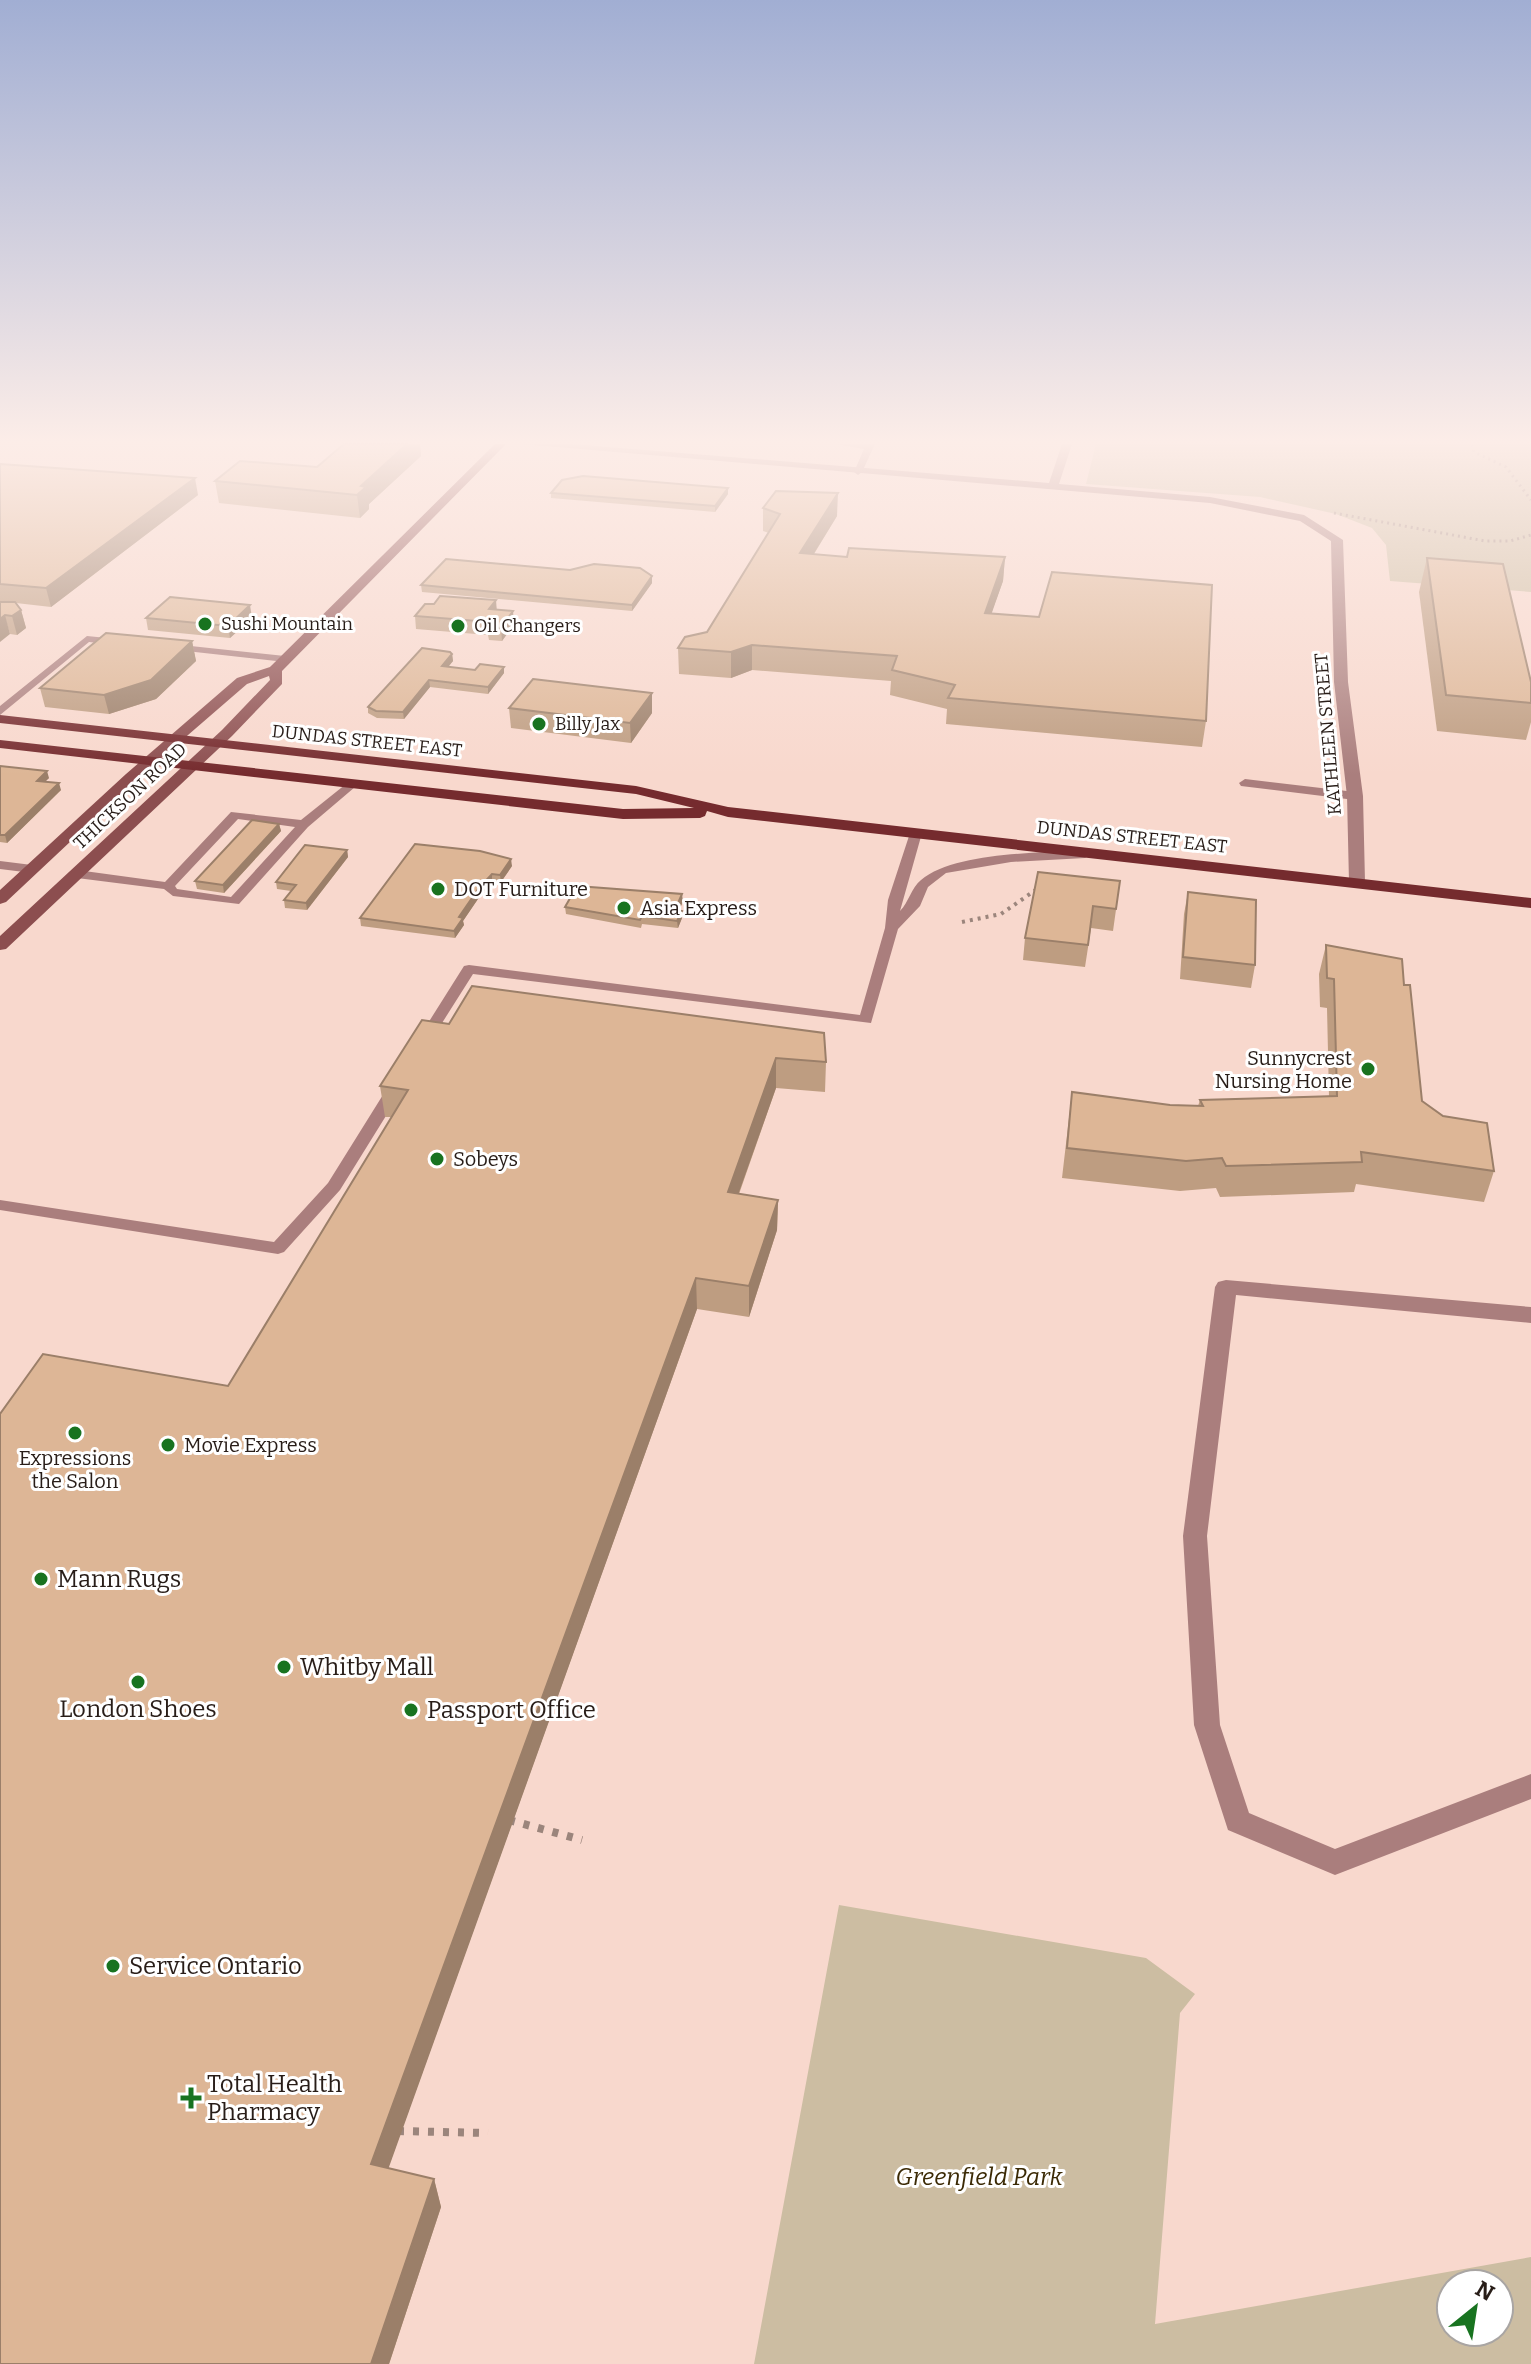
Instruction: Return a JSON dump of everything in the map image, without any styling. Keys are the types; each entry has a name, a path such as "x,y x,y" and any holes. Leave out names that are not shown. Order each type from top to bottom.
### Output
{"main road":[{"name":"THICKSON ROAD","path":"0,899 242,681 280,664 390,554"},
{"name":"THICKSON ROAD","path":"0,945 215,744 277,681 280,664"},
{"name":"DUNDAS STREET EAST","path":"0,719 636,790 728,812 1531,903"},
{"name":"DUNDAS STREET EAST","path":"0,744 623,814 728,812"}],"street":[{"name":"KATHLEEN STREET","path":"1337,554 1341,682 1355,796 1357,882"},
{"path":"1531,1315 1226,1287 1195,1536 1207,1725 1238,1821 1335,1862 1531,1786"}],"lane":[{"path":"0,712 87,639 132,643"},
{"path":"163,646 280,664"},
{"path":"1245,783 1355,796"},
{"path":"77,874 168,886 173,892 234,901 269,862 277,844 333,803 351,784"},
{"path":"168,886 208,853 235,815 304,824"},
{"path":"419,1050 469,969 866,1020 892,928 895,900 916,833"},
{"path":"892,928 915,903 922,885 942,870 1011,858 1096,853"},
{"path":"255,860 269,862"},
{"path":"0,865 32,869"},
{"path":"242,874 256,876"},
{"path":"0,1205 278,1248 334,1186 402,1076"}],"path":[{"path":"962,922 1001,914 1047,882"},
{"path":"499,1818 582,1840"},
{"path":"387,2128 402,2132 488,2133"}],"green space":[{"path":"1387,554 1531,554 1531,592 1390,581"},
{"name":"Greenfield Park","path":"839,1905 1146,1958 1195,1994 1180,2013 1155,2324 1435,2274 1435,2348 1515,2348 1515,2268 1469,2268 1531,2257 1531,2364 754,2364"}],"building":[{"path":"0,554 92,554 46,588 0,584"},
{"path":"755,554 1005,557 985,613 1039,617 1052,572 1212,585 1206,721 948,698 955,685 892,670 897,656 752,645 731,652 678,648 685,637 707,632"},
{"path":"1427,558 1503,564 1531,682 1531,703 1446,695"},
{"path":"446,559 570,570 594,564 640,568 652,576 632,605 421,585"},
{"path":"440,596 496,600 489,609 513,611 501,628 487,627 491,622 415,616 425,604 434,604"},
{"path":"170,597 250,605 228,626 146,618"},
{"path":"0,602 15,602 21,610 0,619"},
{"path":"106,633 192,641 151,680 104,695 40,688"},
{"path":"422,648 450,652 452,654 442,666 475,670 480,664 504,667 488,687 429,680 403,712 376,711 368,707"},
{"path":"533,679 652,693 630,723 509,708"},
{"path":"0,766 47,771 37,781 59,783 5,835 0,835"},
{"path":"252,820 279,824 223,885 195,881"},
{"name":"DOT Furniture","path":"415,844 480,851 511,859 500,875 492,874 479,888 459,917 463,918 454,931 360,918"},
{"path":"305,845 347,850 306,903 284,900 296,885 276,882"},
{"path":"1038,872 1120,881 1116,909 1093,906 1088,945 1025,938"},
{"name":"Asia Express","path":"577,886 682,894 675,910 682,911 677,921 642,916 640,920 565,907"},
{"path":"1188,892 1256,900 1255,965 1183,957"},
{"name":"Sunnycrest Nursing Home","path":"1326,945 1402,959 1404,985 1410,985 1422,1101 1443,1116 1487,1123 1494,1171 1361,1152 1362,1162 1226,1166 1222,1158 1186,1161 1067,1148 1072,1092 1170,1105 1203,1106 1200,1100 1337,1096 1334,979 1327,978"},
{"name":"Whitby Mall","path":"472,986 824,1033 826,1062 776,1058 728,1192 778,1200 749,1286 696,1278 371,2164 434,2179 371,2364 0,2364 0,1414 43,1354 228,1386 408,1090 380,1086 422,1020 449,1024"}],"place":[{"name":"Sushi Mountain","path":"205,624"},
{"name":"Oil Changers","path":"458,626"},
{"name":"Billy Jax","path":"539,724"},
{"name":"DOT Furniture","path":"438,889"},
{"name":"Asia Express","path":"624,908"},
{"name":"Sunnycrest Nursing Home","path":"1368,1069"},
{"name":"Sobeys","path":"437,1159"},
{"name":"Expressions the Salon","path":"75,1433"},
{"name":"Movie Express","path":"168,1445"},
{"name":"Mann Rugs","path":"41,1579"},
{"name":"Whitby Mall","path":"284,1667"},
{"name":"London Shoes","path":"138,1682"},
{"name":"Passport Office","path":"411,1710"},
{"name":"Service Ontario","path":"113,1966"},
{"name":"Total Health Pharmacy","path":"191,2098"}]}
